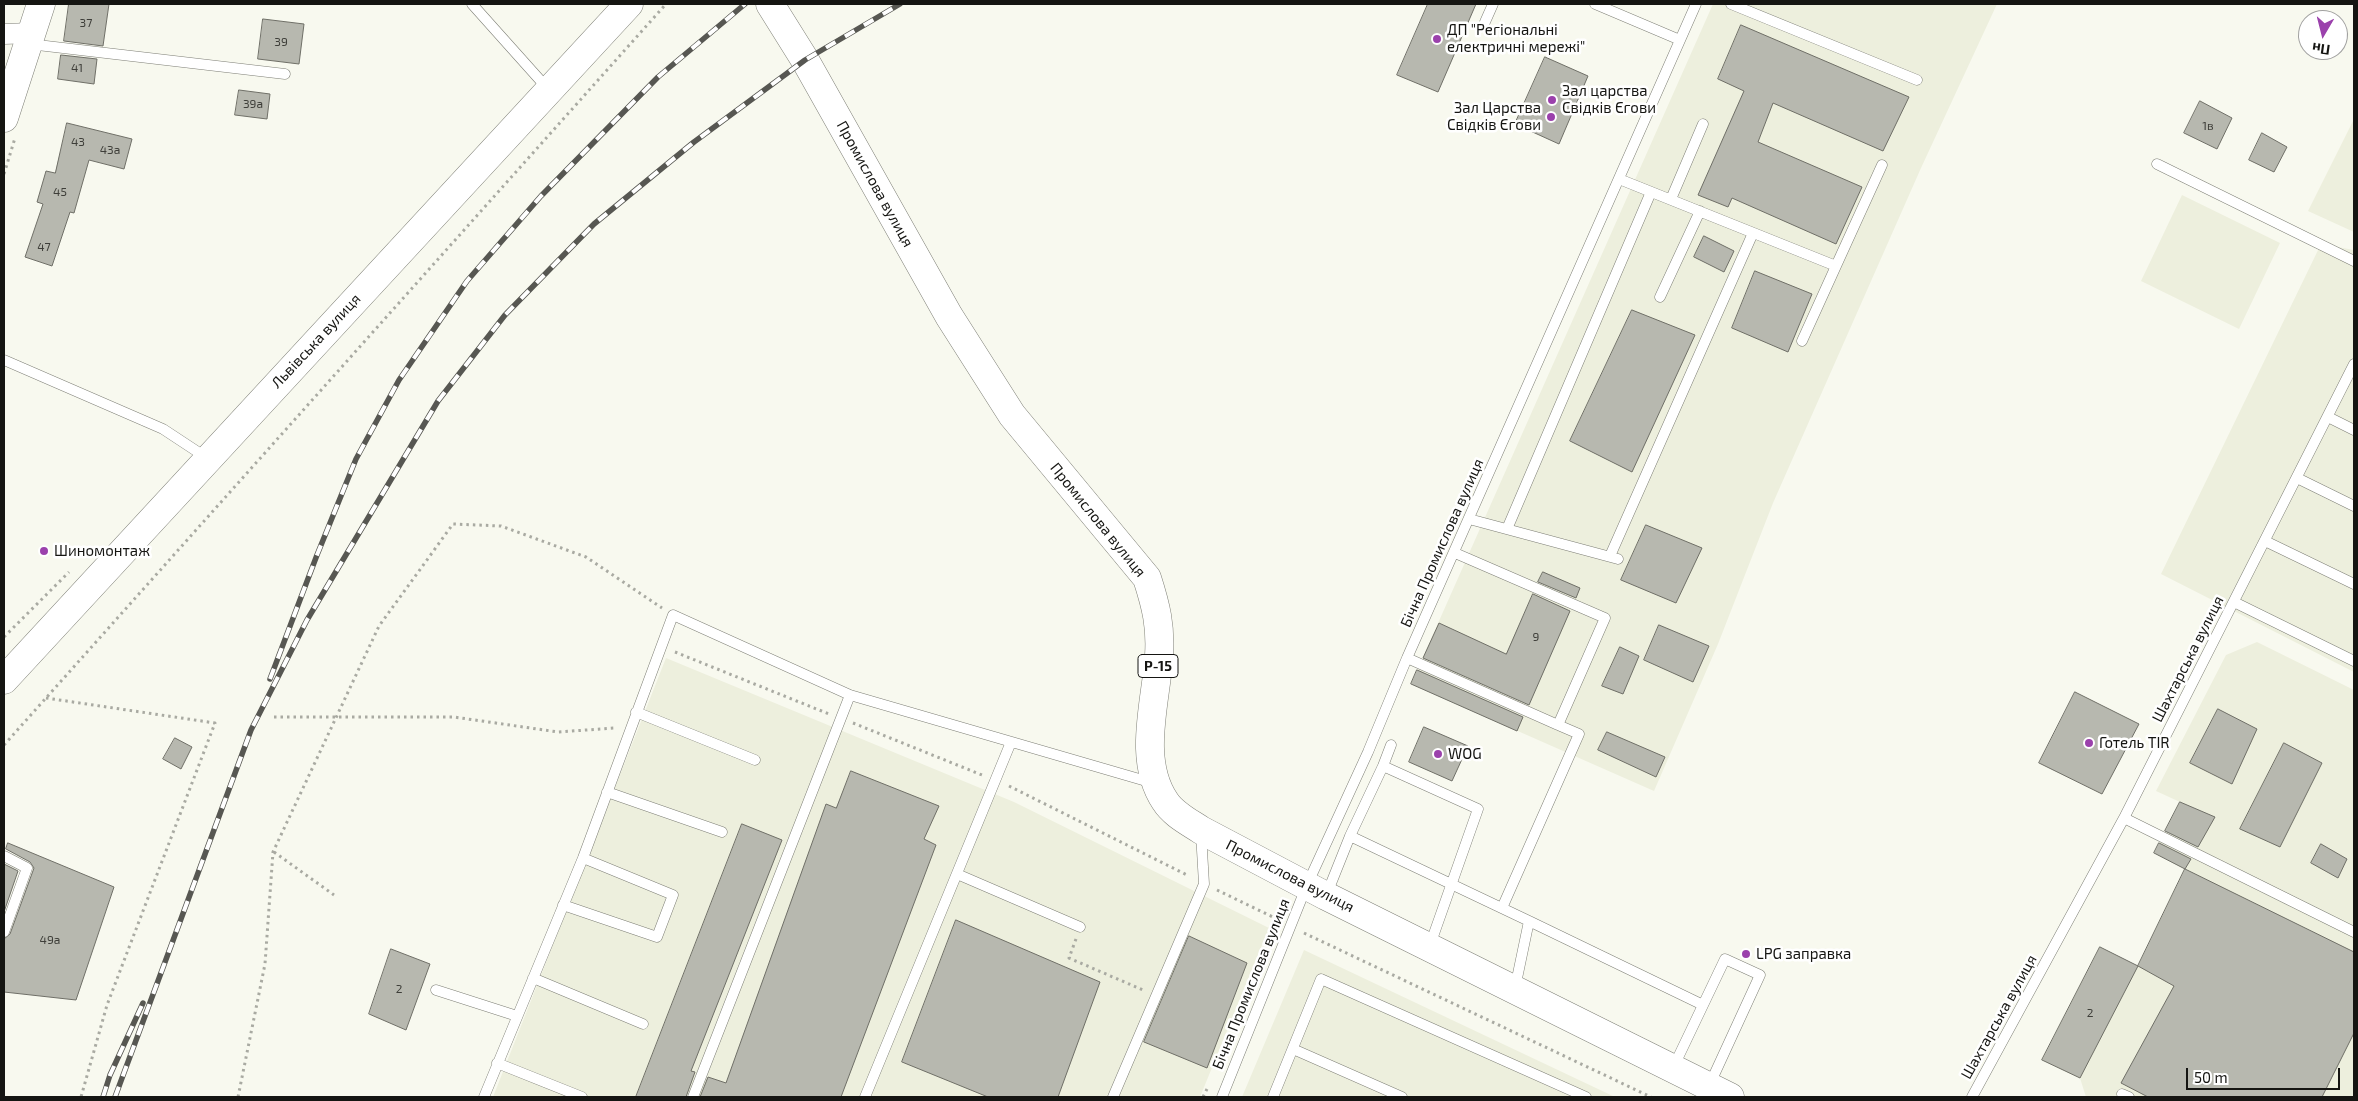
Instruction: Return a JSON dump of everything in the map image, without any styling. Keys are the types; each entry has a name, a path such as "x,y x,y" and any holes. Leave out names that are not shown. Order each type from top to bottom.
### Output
{"main road":[{"path":"4,118 21,37 41,4"},
{"name":"Львівська вулиця","path":"4,680 548,89 629,4"},
{"name":"Промислова вулиця","path":"770,4 805,60 949,316 1012,415 1146,578 1158,611 1159,654 1150,744 1151,769 1156,784 1166,802 1182,818 1201,830 1515,988 1672,1070 1719,1092"}],"lane":[{"path":"472,4 548,89"},
{"path":"1485,22 1493,4"},
{"path":"1596,4 1680,40"},
{"name":"Бічна Промислова вулиця","path":"1222,1097 1317,890 1368,752 1407,658 1696,4"},
{"path":"1731,4 1917,80"},
{"path":"21,37 285,74"},
{"path":"1671,200 1703,124"},
{"path":"2157,164 2354,261"},
{"path":"1802,341 1882,165"},
{"path":"1619,179 1836,266"},
{"path":"1507,528 1651,192"},
{"path":"1660,297 1700,211"},
{"path":"1469,519 1614,557 1753,233"},
{"path":"4,360 163,429 208,458"},
{"name":"Шахтарська вулиця","path":"1972,1097 2124,818 2354,364"},
{"path":"2328,417 2354,430"},
{"path":"2297,478 2354,506"},
{"path":"2265,541 2354,584"},
{"path":"1455,553 1605,618 1558,726"},
{"path":"2234,602 2354,662"},
{"path":"484,1097 582,858 673,615 850,696 1156,784"},
{"path":"1407,658 1578,734 1502,908"},
{"path":"692,1097 850,696"},
{"path":"636,712 755,760"},
{"path":"865,1097 1011,742"},
{"path":"1317,890 1350,836 1391,746"},
{"path":"1383,766 1478,809 1429,946"},
{"path":"607,792 722,832"},
{"path":"2124,818 2354,932"},
{"path":"1113,1097 1204,884 1201,830"},
{"path":"1350,836 1703,1005"},
{"path":"4,856 27,868 4,932"},
{"path":"563,905 657,937 673,895 582,858"},
{"path":"957,874 1080,927"},
{"path":"1515,988 1529,921"},
{"path":"1672,1070 1725,959 1760,975 1719,1092"},
{"path":"533,978 643,1024"},
{"path":"1273,1097 1321,979 1563,1092 1586,1097"},
{"path":"436,990 517,1016"},
{"path":"1293,1049 1402,1097"},
{"path":"497,1063 582,1097"}],"path":[{"path":"4,745 666,4"},
{"path":"238,1097 265,964 273,852 379,626 453,524 500,526 586,557 673,615"},
{"path":"661,646 996,781 1277,919"},
{"path":"46,698 216,723 107,1005 81,1097"},
{"path":"274,718 454,717 558,732 631,727"},
{"path":"273,852 334,895"},
{"path":"1080,927 1069,958 1156,996"}],"shaded area":[{"path":"1713,4 1997,4 1921,168 1773,503 1718,644 1654,791 1411,684"},
{"path":"2354,119 2354,232 2308,211"},
{"path":"2182,195 2280,243 2239,329 2141,281"},
{"path":"2321,244 2354,250 2354,672 2161,574"},
{"path":"2257,642 2354,690 2354,1097 2086,1097 2080,1078 2042,1060 2100,947 2138,966 2185,869 2154,853 2180,802 2156,791 2226,655"},
{"path":"666,658 1014,802 1269,928 1200,1097 493,1097"},
{"path":"1304,950 1615,1097 1242,1097"}],"building":[{"path":"69,4 109,4 103,46 64,41"},
{"name":"ДП \"Регіональні електричні мережі\"","path":"1428,4 1476,4 1438,92 1397,75"},
{"path":"263,19 304,24 299,64 258,59"},
{"path":"1741,25 1909,97 1883,151 1773,103 1758,142 1862,187 1836,244 1732,198 1728,207 1698,195 1744,91 1718,79"},
{"path":"61,55 97,59 94,84 58,79"},
{"name":"Зал царства Свідків Єгови","path":"1545,57 1588,76 1559,144 1515,124"},
{"path":"239,90 270,94 267,119 235,115"},
{"path":"2200,101 2232,118 2217,149 2184,133"},
{"path":"67,123 132,139 124,169 89,160 74,213 70,212 52,266 25,257 43,204 37,202 46,171 55,173"},
{"path":"2262,133 2287,147 2274,172 2249,160"},
{"path":"1704,236 1734,251 1724,272 1694,257"},
{"path":"1755,271 1812,294 1788,352 1732,328"},
{"path":"1632,310 1695,335 1632,472 1570,441"},
{"path":"1646,525 1702,548 1676,603 1621,580"},
{"path":"1543,572 1580,588 1576,598 1538,582"},
{"path":"1533,594 1570,611 1529,705 1423,658 1439,623 1506,654"},
{"path":"1659,625 1709,646 1693,682 1644,660"},
{"path":"1620,647 1639,656 1623,694 1602,686"},
{"path":"1417,670 1523,717 1517,731 1411,684"},
{"name":"Готель TIR","path":"2075,692 2139,724 2102,794 2039,763"},
{"path":"2218,709 2257,729 2232,784 2190,763"},
{"name":"WOG","path":"1424,727 1468,746 1452,781 1409,762"},
{"path":"1607,732 1665,757 1656,777 1598,750"},
{"path":"175,738 192,747 181,769 163,759"},
{"path":"2284,743 2322,763 2280,847 2240,829"},
{"path":"851,771 939,806 924,839 936,845 841,1097 700,1097 708,1077 726,1083 826,804 836,808"},
{"path":"2180,802 2215,817 2198,847 2165,831"},
{"path":"742,824 782,840 691,1071 695,1072 686,1097 636,1097"},
{"path":"8,843 114,887 76,1000 4,992 4,939 10,934 34,868 30,862 6,849"},
{"path":"2159,843 2191,859 2185,869 2154,853"},
{"path":"2321,844 2347,859 2338,878 2311,863"},
{"path":"4,864 18,871 4,912"},
{"path":"2185,869 2354,952 2354,1033 2322,1097 2148,1097 2121,1083 2174,986 2138,966"},
{"path":"956,920 1100,982 1058,1097 988,1097 902,1062"},
{"path":"1189,936 1247,963 1207,1068 1144,1042"},
{"path":"2100,947 2138,966 2080,1078 2042,1060"},
{"path":"391,949 430,964 406,1030 369,1014"}],"railway":[{"path":"270,679 356,459 399,380 467,281 541,196 658,77 745,4"},
{"path":"115,1097 251,730 307,620 438,401 505,315 594,224 694,142 805,60 900,4"},
{"path":"103,1097 110,1075 143,1003"}],"place":[{"name":"ДП \"Регіональні електричні мережі\"","path":"1437,39"},
{"name":"Зал царства Свідків Єгови","path":"1552,100"},
{"name":"Зал Царства Свідків Єгови","path":"1551,117"},
{"name":"Шиномонтаж","path":"44,551"},
{"name":"Готель TIR","path":"2089,743"},
{"name":"WOG","path":"1438,754"},
{"name":"LPG заправка","path":"1746,954"}]}
